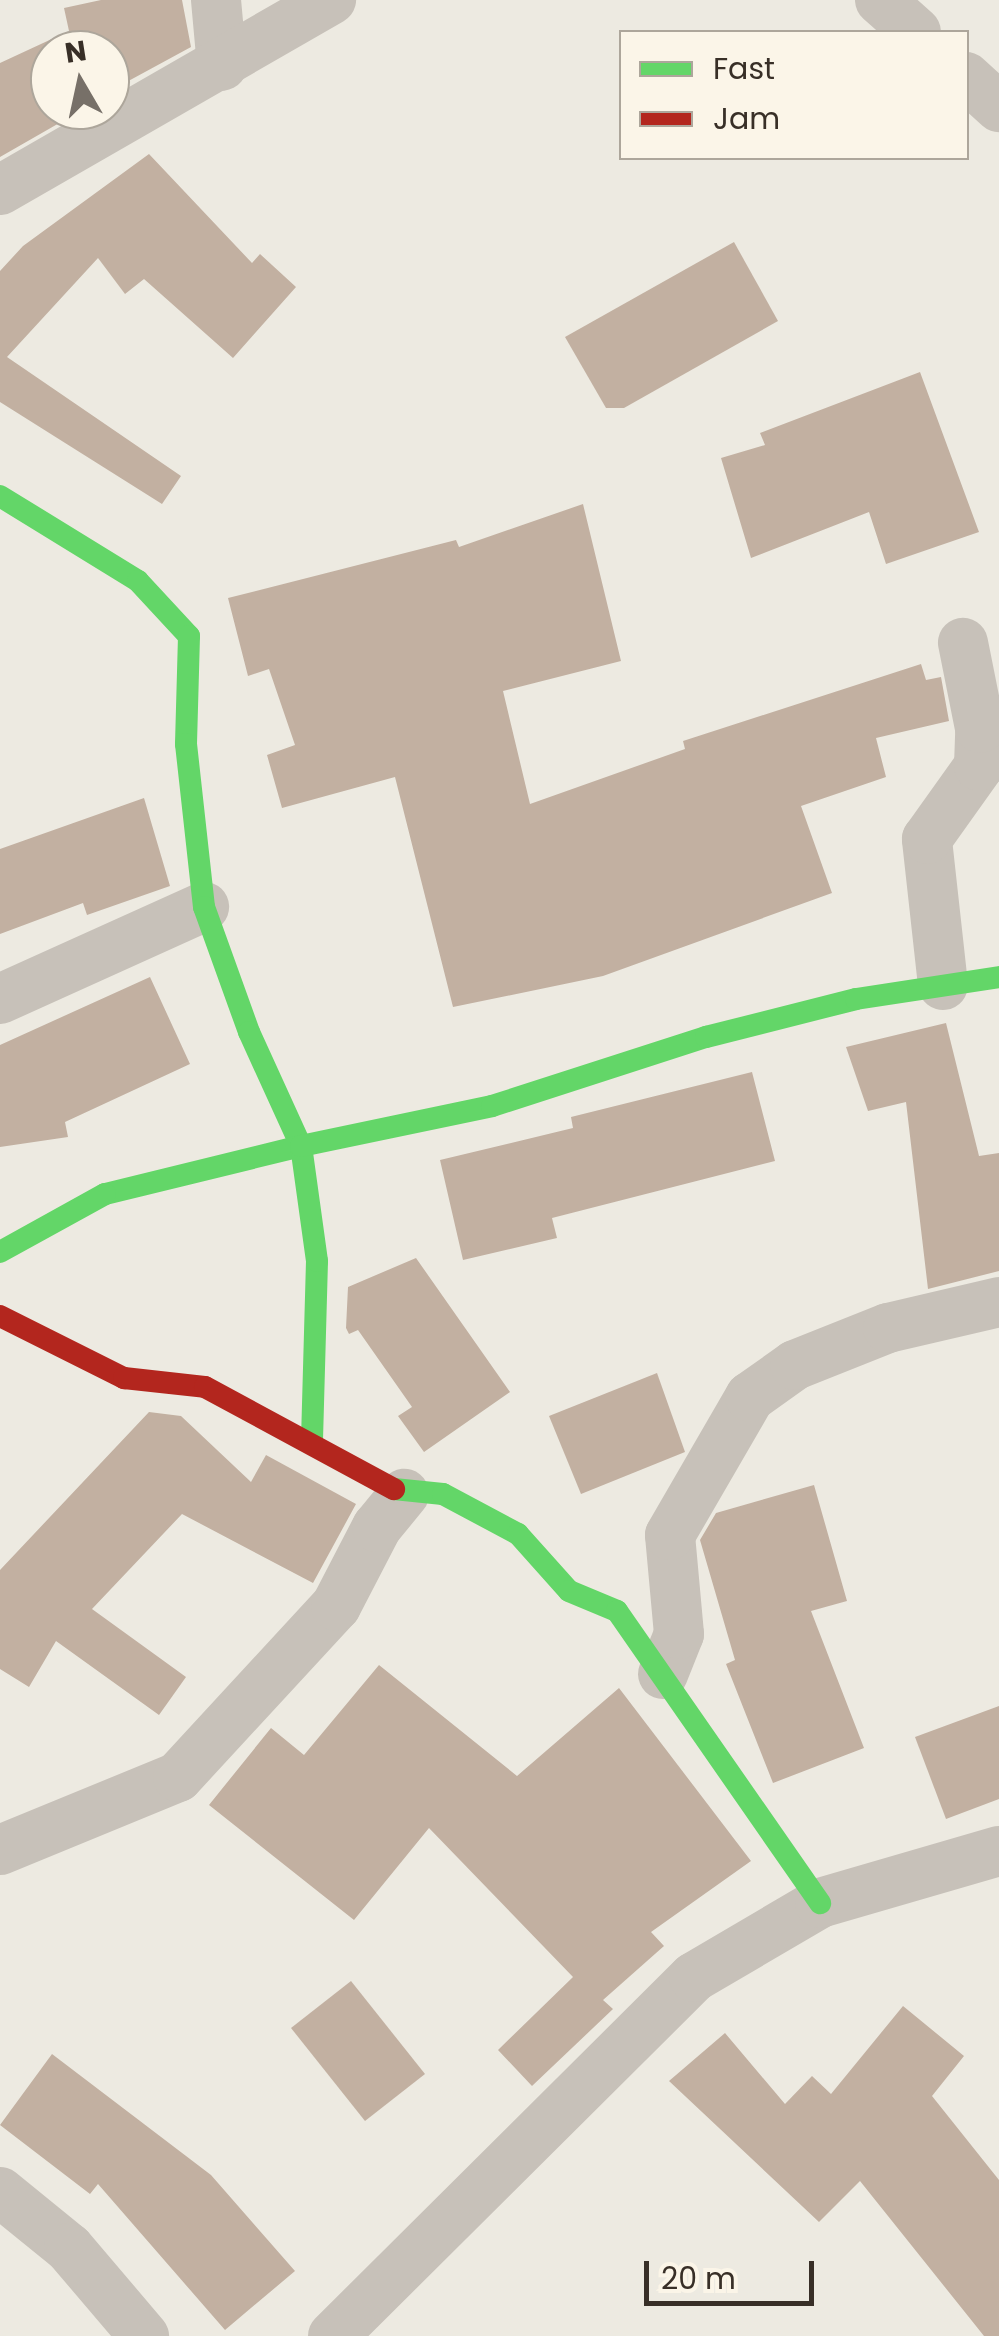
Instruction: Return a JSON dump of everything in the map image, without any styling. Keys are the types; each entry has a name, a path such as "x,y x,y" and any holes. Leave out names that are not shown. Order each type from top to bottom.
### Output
{"street":[{"path":"216,0 222,66"},
{"path":"0,190 331,0"},
{"path":"880,0 914,30"},
{"path":"969,80 999,107"},
{"path":"0,496 138,580 189,636 186,744 204,907 249,1032 301,1146 318,1260 312,1440"},
{"path":"943,985 927,839 979,766 980,728 963,644"},
{"path":"0,999 204,907"},
{"path":"0,1252 105,1194 301,1146 492,1106 706,1037 943,985 999,978"},
{"path":"663,1674 679,1634 670,1536 750,1397 795,1365 888,1328 999,1302"},
{"path":"0,1316 124,1378 205,1387 312,1440 404,1494 443,1494 518,1534 568,1591 616,1611 820,1902"},
{"path":"0,1850 178,1777 336,1606 377,1527 404,1494"},
{"path":"333,2336 694,1977 820,1902 999,1851"},
{"path":"0,2192 69,2248 144,2336"}],"building":[{"path":"101,0 182,0 191,47 130,80 130,30 69,30 64,8"},
{"path":"30,49 30,130 47,130 0,157 0,63"},
{"path":"149,154 252,263 260,254 296,287 233,358 144,279 125,294 98,258 7,357 181,476 162,504 0,402 0,271 23,246"},
{"path":"734,242 778,321 624,408 606,408 565,337"},
{"path":"920,372 979,532 886,564 869,512 751,558 721,458 765,445 760,433"},
{"path":"583,504 621,661 503,691 530,804 685,749 683,741 921,664 926,680 941,677 949,721 876,738 886,777 801,806 832,893 603,976 453,1007 395,777 282,808 267,755 295,745 269,669 248,676 228,598 456,540 459,547"},
{"path":"144,798 170,886 87,915 83,903 0,934 0,849"},
{"path":"150,977 190,1064 65,1122 68,1137 0,1147 0,1045"},
{"path":"946,1023 979,1156 999,1153 999,1271 928,1289 906,1102 868,1111 846,1047"},
{"path":"752,1072 775,1161 552,1218 557,1238 463,1260 440,1160 573,1128 571,1117"},
{"path":"416,1258 510,1392 424,1452 398,1416 412,1407 358,1330 349,1334 346,1328 348,1287"},
{"path":"657,1373 685,1452 581,1494 549,1416"},
{"path":"149,1412 181,1416 251,1482 266,1455 356,1504 313,1583 182,1514 92,1609 186,1677 159,1715 56,1641 29,1687 0,1669 0,1570"},
{"path":"814,1485 847,1601 811,1611 864,1748 773,1783 726,1664 735,1660 700,1540 716,1513"},
{"path":"379,1665 517,1776 619,1688 751,1861 651,1932 664,1946 603,2000 613,2009 532,2086 498,2050 573,1977 429,1828 354,1920 209,1805 271,1728 304,1755"},
{"path":"999,1706 999,1799 946,1819 915,1737"},
{"path":"351,1981 425,2074 365,2121 291,2028"},
{"path":"903,2006 964,2056 932,2096 999,2180 999,2336 984,2336 860,2181 819,2222 669,2081 725,2033 785,2104 812,2076 831,2094"},
{"path":"52,2054 211,2175 295,2271 225,2330 98,2184 90,2194 0,2125"}],"traffic: fast":[{"path":"0,496 138,581 189,636 186,744 204,907 249,1032 301,1146 105,1194 0,1252"},
{"path":"312,1440 317,1261 301,1146 492,1106 706,1037 856,999 999,977"},
{"path":"394,1489 443,1494 518,1534 569,1591 617,1611 820,1903"}],"traffic: jam":[{"path":"0,1316 124,1378 205,1387 394,1489"}]}
